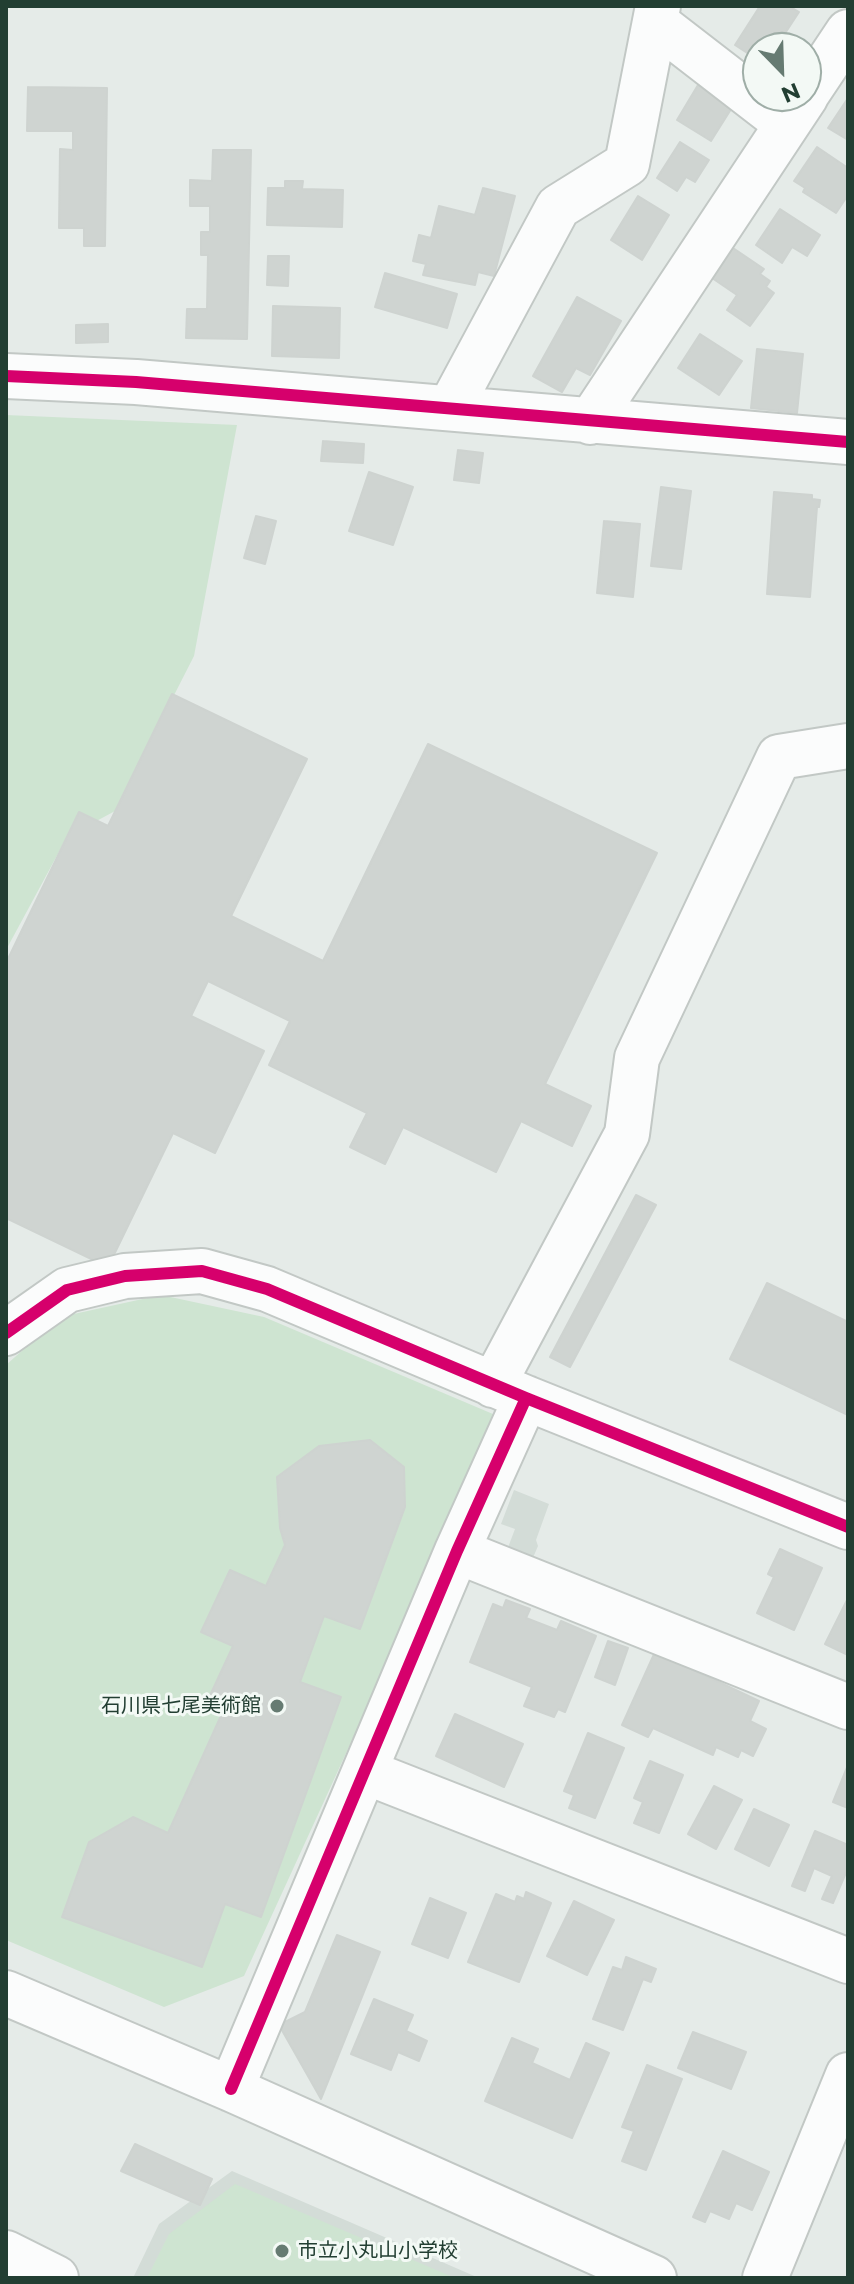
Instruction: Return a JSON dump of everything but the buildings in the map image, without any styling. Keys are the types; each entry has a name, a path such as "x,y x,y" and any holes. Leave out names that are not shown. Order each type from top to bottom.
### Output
{"street":[{"path":"450,408 558,207 627,164 657,14 742,68"},
{"path":"822,72 848,32"},
{"path":"590,422 795,112"},
{"path":"6,376 136,382 848,442"},
{"path":"231,2089 457,1551 510,1392 627,1134 637,1058 779,757 848,746"},
{"path":"6,1333 67,1290 125,1276 202,1271 267,1289 510,1392 848,1527"},
{"path":"457,1551 848,1707"},
{"path":"366,1772 848,1961"},
{"path":"6,1993 231,2089 654,2278"},
{"path":"765,2278 848,2075"},
{"path":"6,2253 56,2278"}],"shaded area":[{"path":"514,1490 549,1504 529,1567 504,1558 515,1529 501,1524"},
{"name":"市立小丸山小学校","path":"232,2171 479,2278 133,2278 159,2224"}],"green space":[{"path":"6,415 237,425 194,656 115,811 67,837 6,950"},
{"path":"161,1295 264,1317 500,1417 244,1976 164,2007 6,1940 6,1365 60,1317"},
{"name":"市立小丸山小学校","path":"235,2184 455,2278 147,2278 169,2234"}],"cycle path":[{"path":"6,376 136,382 848,442"},
{"path":"6,1333 67,1290 125,1276 202,1271 267,1289 526,1398 848,1527"},
{"path":"231,2089 457,1551 526,1398"}],"place":[{"name":"石川県七尾美術館","path":"277,1706"},
{"name":"市立小丸山小学校","path":"282,2251"}]}
